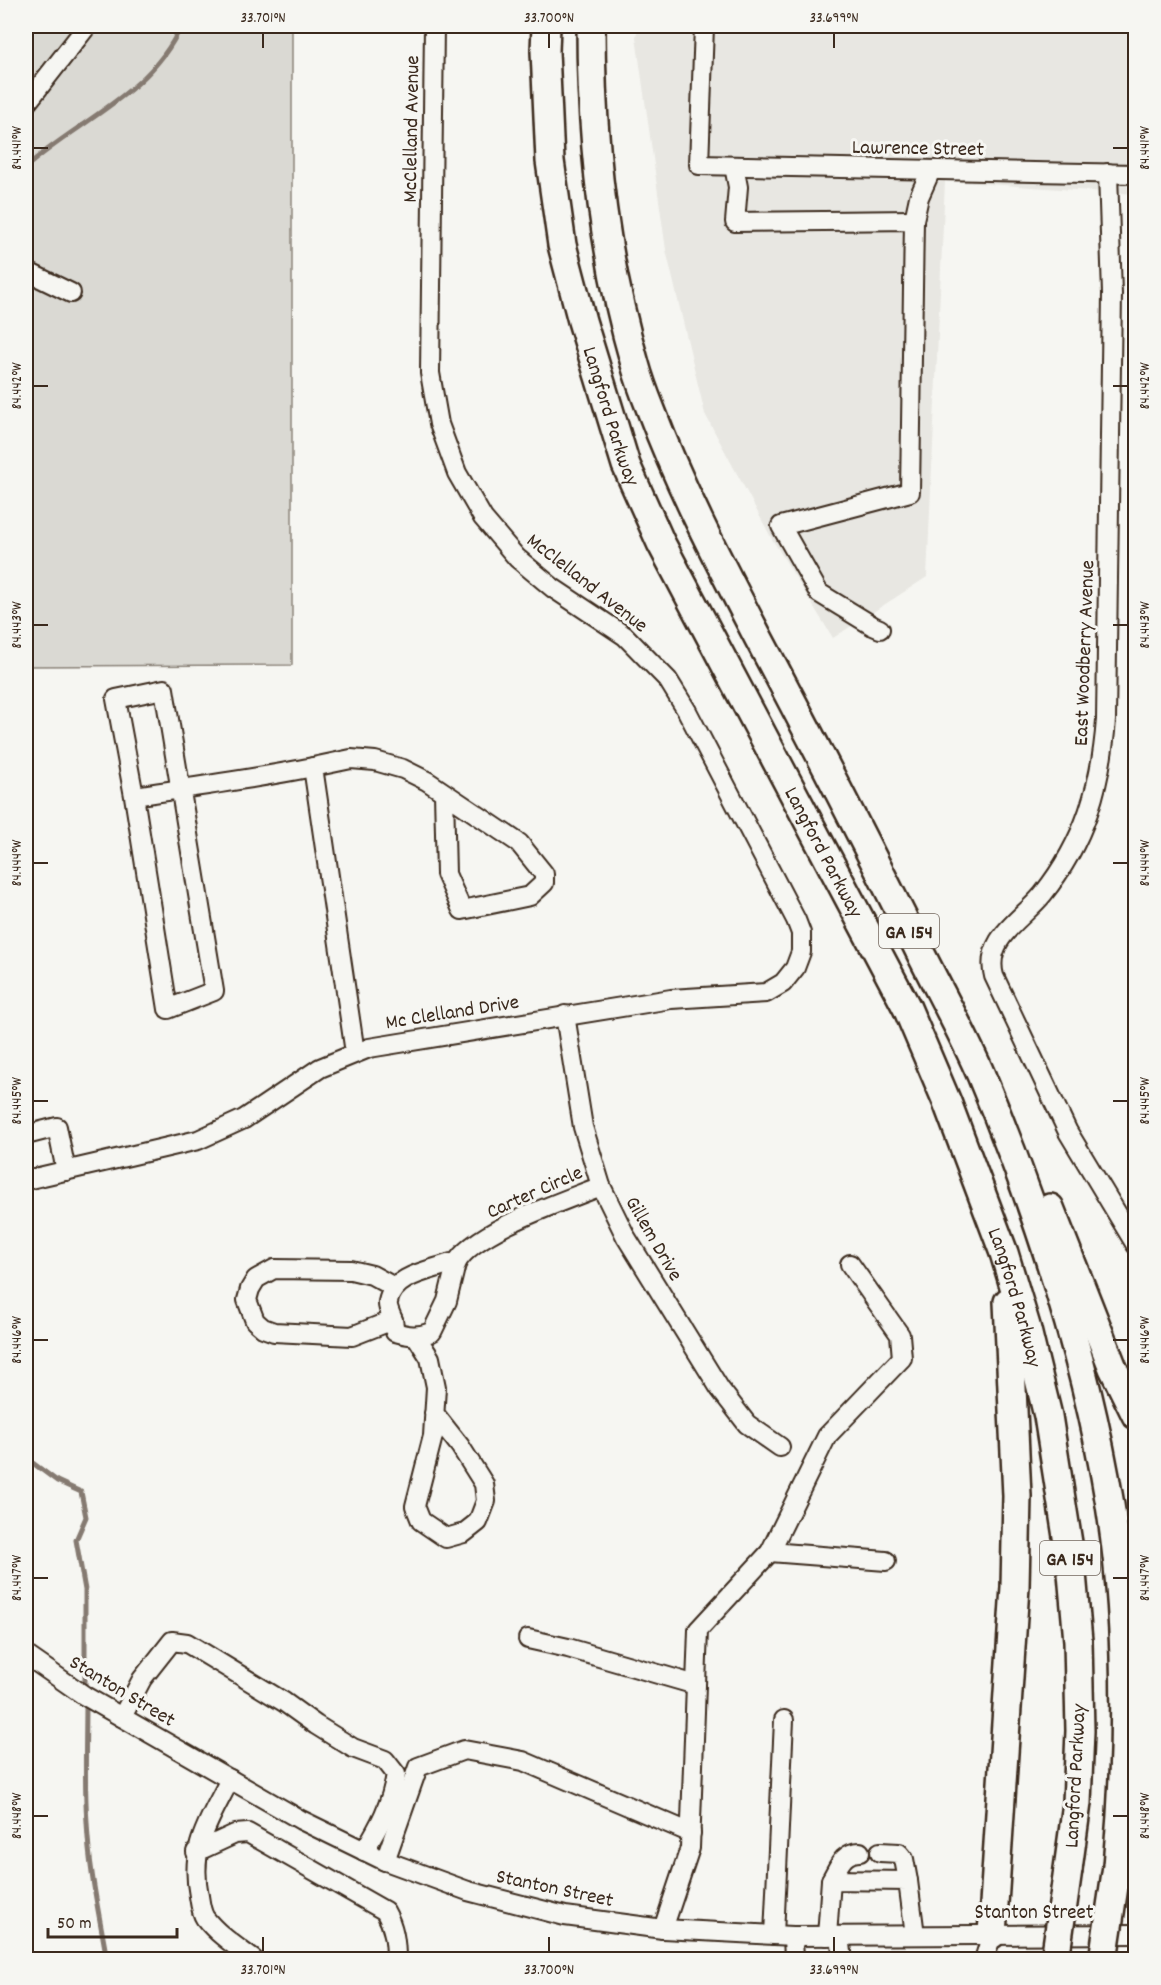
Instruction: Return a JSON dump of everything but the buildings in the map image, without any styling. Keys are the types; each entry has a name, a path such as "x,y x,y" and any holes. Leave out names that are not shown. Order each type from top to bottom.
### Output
{"highway":[{"name":"Langford Parkway","path":"546,26 550,161 562,245 582,321 626,465 661,543 907,1008 947,1102 1004,1253 1026,1326 1048,1416 1071,1562 1078,1641 1080,1731 1077,1803 1055,1959"},
{"name":"Langford Parkway","path":"591,26 591,74 596,142 607,241 636,368 656,423 688,503 852,816 979,1072 1038,1224 1082,1369 1110,1507 1122,1617 1125,1707 1124,1785 1118,1866 1103,1959"},
{"path":"979,1072 1039,1179 1113,1368 1136,1415"},
{"path":"992,1934 1015,1587 1017,1496 1011,1343 1004,1253"}],"street":[{"path":"26,104 87,26"},
{"name":"McClelland Avenue","path":"434,26 430,373 439,424 457,473 483,518 517,558 552,588 625,636 668,680 687,711 769,868"},
{"name":"Lawrence Street","path":"704,26 699,165 734,166 869,161 931,170 1136,174"},
{"path":"734,166 738,187 735,222 914,220"},
{"path":"880,629 819,593 781,526 910,492 914,220 919,197 931,170"},
{"name":"East Woodberry Avenue","path":"1108,173 1112,294 1106,720 1103,759 1092,806 1072,850 1042,894 997,941 991,963 994,976 1068,1132 1136,1245"},
{"path":"26,271 71,294"},
{"path":"164,689 214,991 168,1010 134,796 116,699 164,689"},
{"path":"134,796 269,776 351,759 375,761 403,769 427,781 519,843 544,874 544,883 530,896 462,910 446,874 444,793"},
{"path":"313,767 356,1053"},
{"name":"Mc Clelland Drive","path":"26,1180 198,1140 244,1119 320,1068 369,1048 671,999 766,993 783,983 795,968 801,952 801,933 769,868"},
{"name":"Gillem Drive","path":"565,1015 583,1126 601,1186 626,1237 720,1389 747,1424 780,1447"},
{"path":"26,1135 57,1127 66,1171"},
{"name":"Carter Circle","path":"456,1264 458,1259 477,1243 503,1226 601,1186"},
{"path":"451,1263 456,1264 447,1300 432,1332 416,1336 406,1336 395,1332 388,1304 394,1287 405,1279 451,1263"},
{"path":"663,1929 690,1848 698,1630 770,1551 827,1436 902,1358 900,1335 850,1264"},
{"path":"393,1320 352,1336 274,1332 263,1328 255,1321 247,1300 256,1279 274,1269 351,1270 372,1275 394,1287"},
{"path":"416,1336 430,1358 436,1387 434,1413 433,1436 415,1506 421,1521 446,1538 464,1533 477,1522 486,1501 483,1484 460,1446 434,1413"},
{"path":"770,1551 886,1561"},
{"path":"528,1639 568,1648 696,1685"},
{"path":"122,1717 142,1679 172,1641 187,1642 353,1748 385,1760 396,1774 393,1797 364,1851"},
{"name":"Stanton Street","path":"26,1655 85,1696 301,1820 364,1851 468,1891 565,1916 663,1929 793,1936 1136,1934"},
{"path":"774,1935 783,1720"},
{"path":"385,1861 418,1767 464,1750 523,1761 691,1833"},
{"path":"230,1779 196,1852 195,1877 203,1916 219,1934 254,1959"},
{"path":"196,1852 235,1834 248,1833 385,1911 392,1924 396,1941 396,1959"},
{"path":"843,1959 833,1936 831,1880 845,1855 860,1852"},
{"path":"880,1852 899,1853 904,1858 915,1935"},
{"path":"831,1880 908,1881"},
{"path":"984,1959 992,1934"},
{"path":"793,1936 794,1959"}],"shaded area":[{"path":"26,26 292,26 292,665 26,666"},
{"path":"638,26 1135,26 1135,194 945,181 927,577 833,638 772,539 705,414 666,250 636,37"}],"waterway":[{"path":"26,167 132,88 168,49 181,26"},
{"path":"26,1458 57,1481 81,1492 86,1517 76,1540 85,1590 85,1692"},
{"path":"86,1701 88,1839 107,1960"}]}
